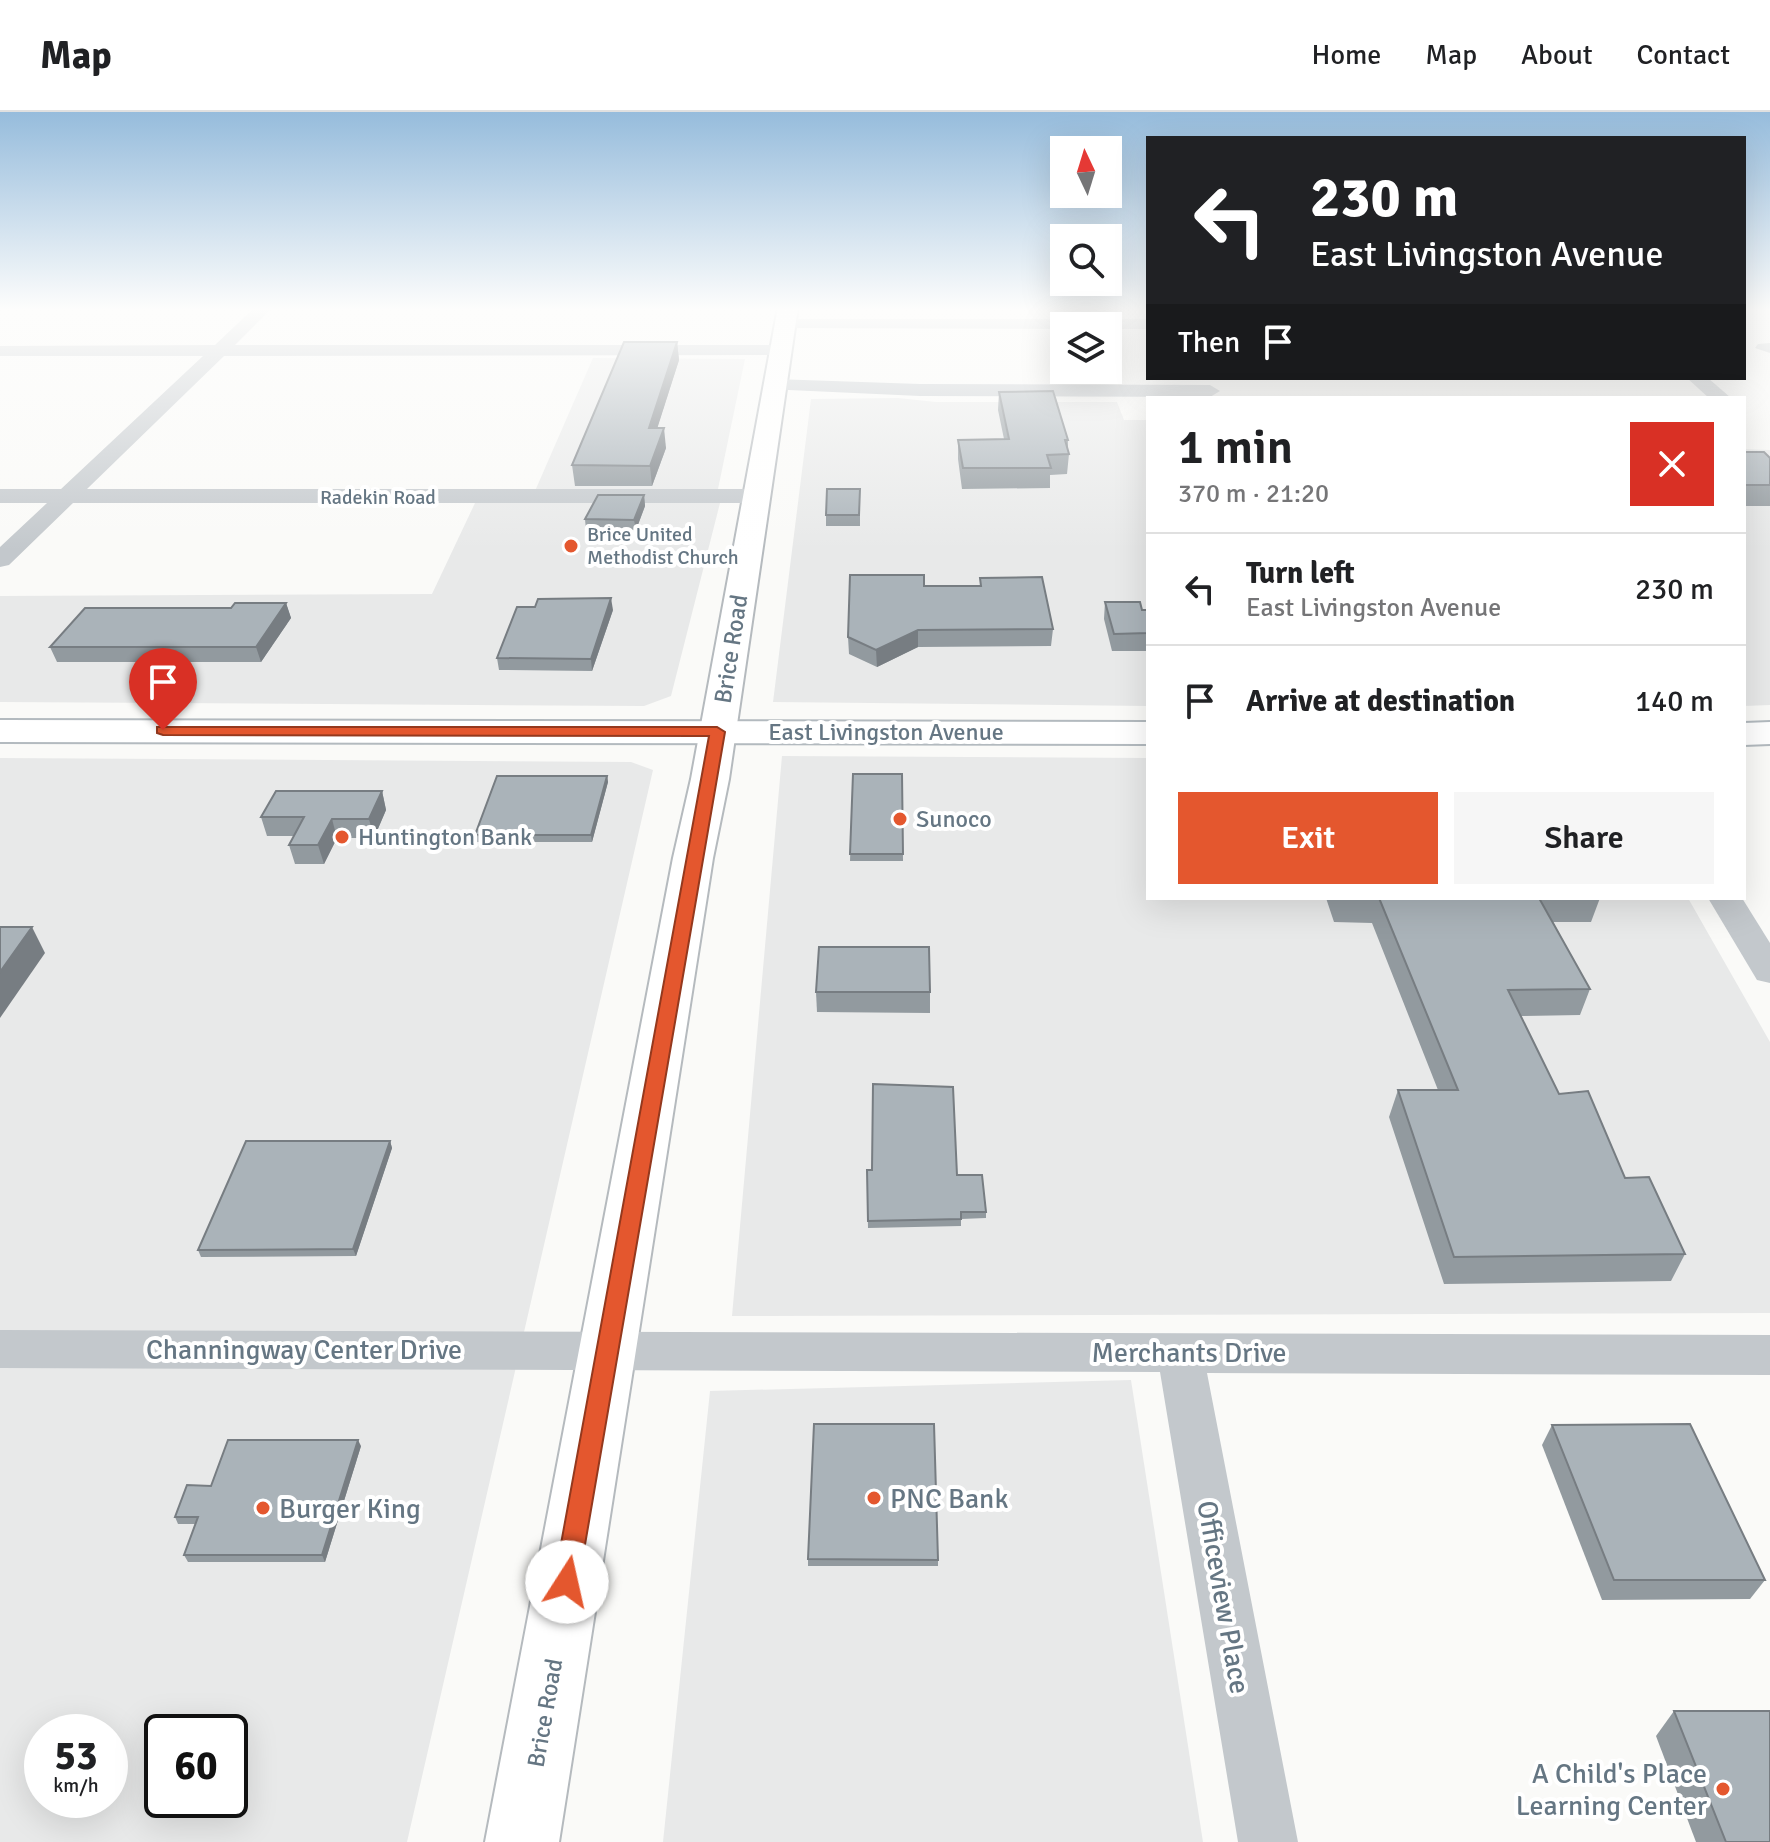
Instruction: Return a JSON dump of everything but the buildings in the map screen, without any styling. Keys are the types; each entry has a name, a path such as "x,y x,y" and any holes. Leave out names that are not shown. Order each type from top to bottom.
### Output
{"main road":[{"name":"Brice Road","path":"522,1842 717,732 774,388"},
{"name":"East Livingston Avenue","path":"0,731 1146,733"},
{"path":"1746,734 1770,733"}],"street":[{"path":"0,560 182,388"},
{"path":"773,391 854,396 920,390 1209,389"},
{"path":"1099,408 1146,408"},
{"name":"Radekin Road","path":"0,496 756,496"},
{"path":"1726,900 1770,972"},
{"name":"Channingway Center Drive","path":"0,1349 608,1348"},
{"name":"Merchants Drive","path":"608,1348 1770,1355"},
{"name":"Officeview Place","path":"1180,1352 1268,1842"}],"shaded area":[{"path":"580,388 739,388 718,489 535,491"},
{"path":"811,399 1117,402 1124,420 1146,420 1146,706 773,702"},
{"path":"1746,449 1770,450 1770,705 1746,706"},
{"path":"475,503 720,503 671,696 644,706 0,702 0,596 432,594"},
{"path":"782,756 1146,758 1146,900 1689,900 1770,1042 1770,1313 732,1316"},
{"path":"0,758 631,762 653,770 407,1842 0,1842"},
{"path":"1131,1380 1203,1842 663,1842 710,1391"}],"place":[{"name":"Brice United Methodist Church","path":"571,546"},
{"name":"Sunoco","path":"900,819"},
{"name":"Huntington Bank","path":"342,837"},
{"name":"PNC Bank","path":"874,1498"},
{"name":"Burger King","path":"263,1508"},
{"name":"A Child's Place Learning Center","path":"1723,1789"}],"route":[{"path":"163,730 717,732 567,1582"}]}
